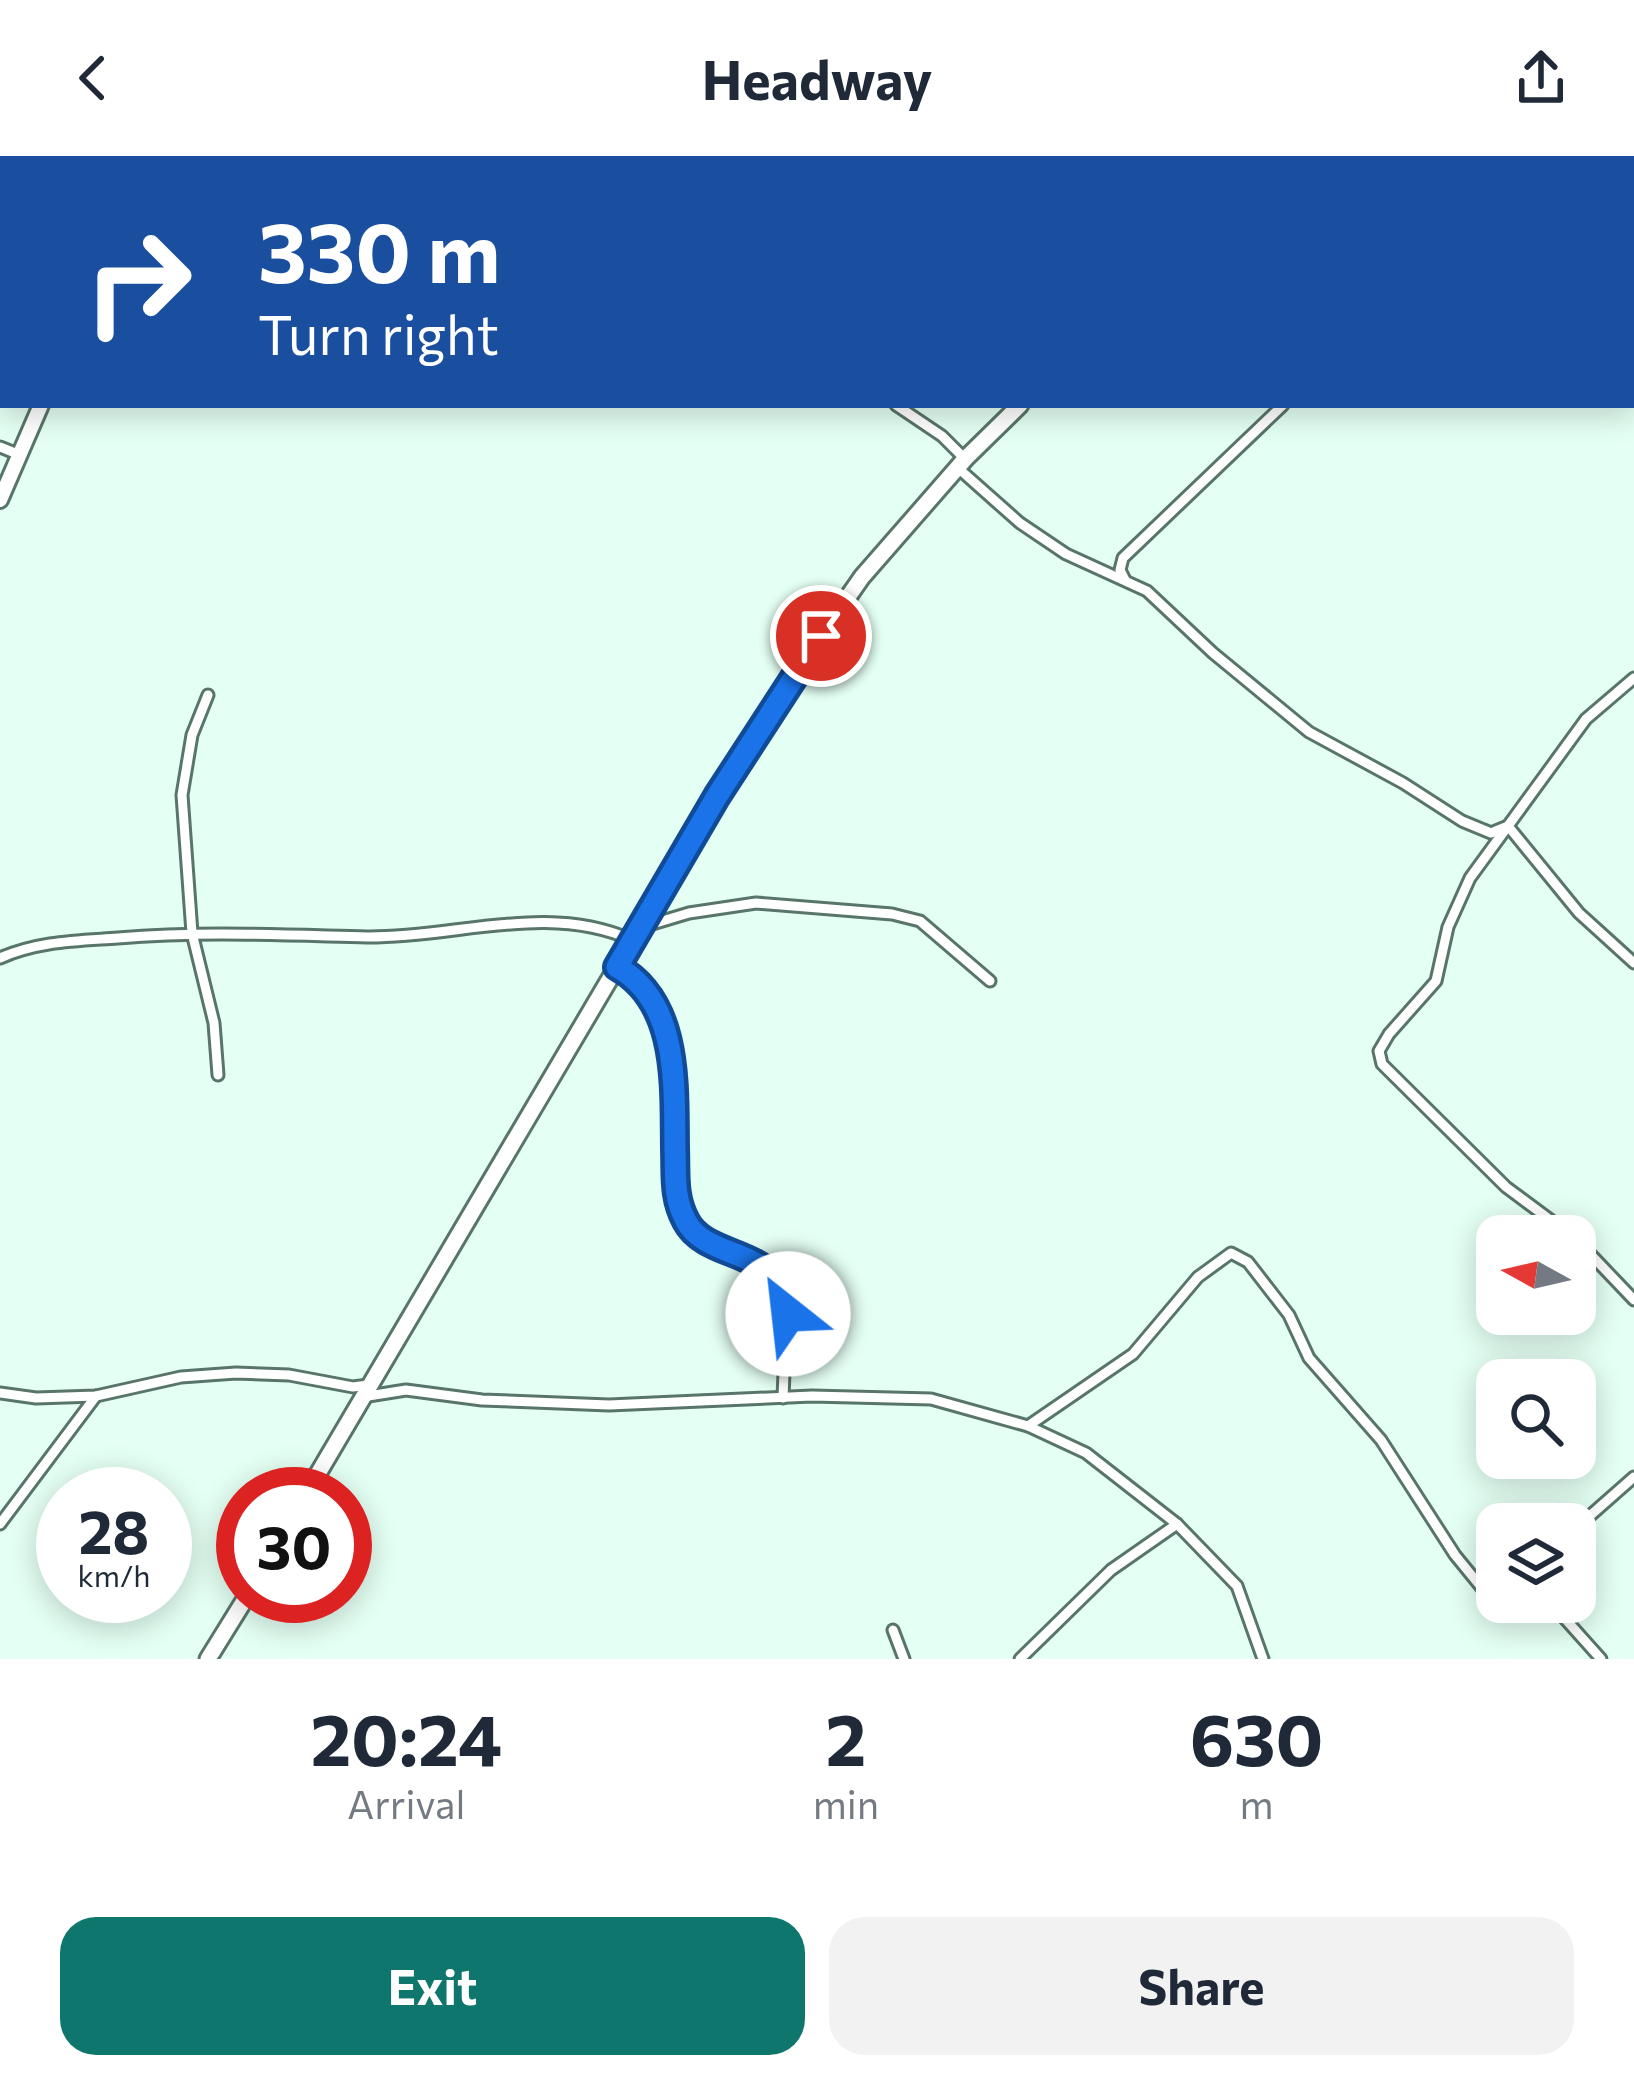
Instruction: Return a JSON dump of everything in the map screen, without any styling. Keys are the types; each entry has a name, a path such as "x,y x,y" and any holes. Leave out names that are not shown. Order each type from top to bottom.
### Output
{"main road":[{"path":"321,1467 800,666 862,577 961,463 1017,408"},
{"path":"208,1659 230,1623"}],"street":[{"path":"0,500 40,408"},
{"path":"900,408 942,436 961,463 1020,523 1066,554 1158,600 1213,653 1309,732 1462,820 1491,833 1508,826"},
{"path":"1094,567 1123,558 1279,408"},
{"path":"0,447 20,454"},
{"path":"1123,558 1120,570 1125,580"},
{"path":"1544,1215 1506,1187 1408,1092 1380,1058 1381,1044 1436,981 1448,927 1464,889 1586,719 1634,678"},
{"path":"208,695 192,735 182,795 192,933 214,1023 218,1075"},
{"path":"1508,826 1579,913 1634,963"},
{"path":"0,958 44,943 192,933 374,937 563,922 636,934 689,913 756,903 892,914 920,921 990,981"},
{"path":"617,967 654,998 663,1021 671,1061 673,1177 683,1217 701,1239 759,1264 784,1286 784,1398"},
{"path":"1028,1426 1133,1354 1198,1277 1232,1253 1248,1262 1288,1315 1309,1358 1381,1440 1476,1581"},
{"path":"1596,1260 1634,1300"},
{"path":"0,1393 37,1398 96,1396 201,1374 268,1372 365,1391 406,1390 482,1400 609,1405 784,1398 931,1399 1028,1426 1086,1453 1177,1524 1237,1586 1263,1659"},
{"path":"0,1524 96,1396"},
{"path":"1596,1510 1634,1477"},
{"path":"1020,1659 1111,1570 1177,1524"},
{"path":"1568,1623 1600,1659"},
{"path":"893,1630 904,1659"}],"route":[{"path":"788,1314 784,1286 759,1264 701,1239 683,1217 673,1177 671,1061 663,1021 643,985 617,967 717,796 821,636"}]}
